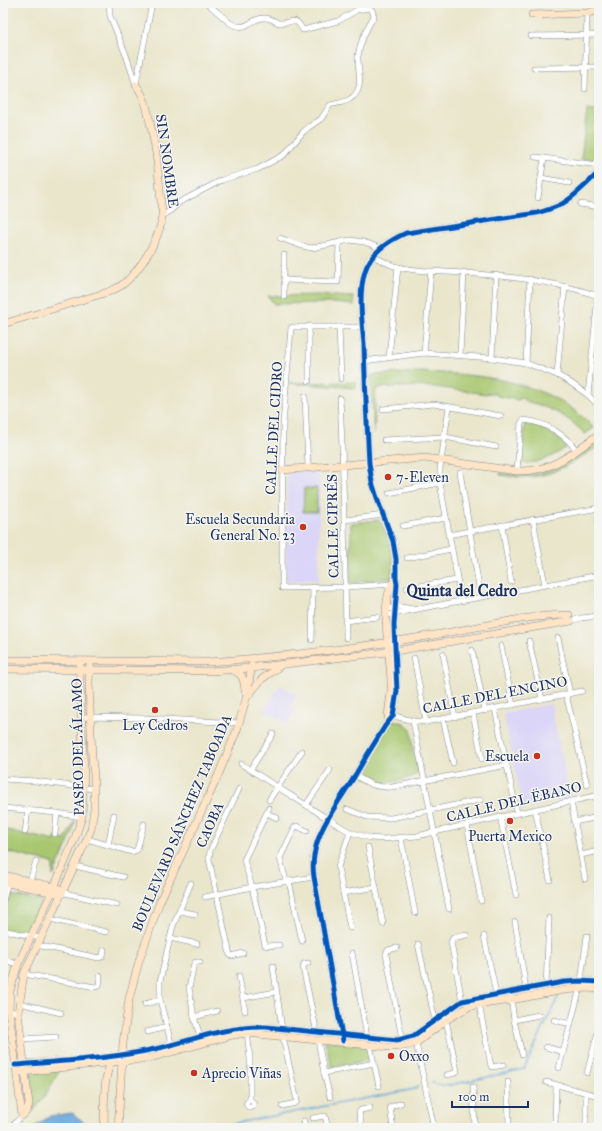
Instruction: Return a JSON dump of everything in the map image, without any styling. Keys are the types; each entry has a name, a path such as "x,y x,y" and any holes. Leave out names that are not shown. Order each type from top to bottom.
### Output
{"street":[{"path":"109,3 110,16 126,55 136,85"},
{"path":"162,216 180,202 222,180 258,169 284,155 309,126 321,119 330,105 350,100 360,87 358,58 360,45 364,32 374,16 372,10 365,8 357,10 338,21 303,30 297,22 294,21 279,23 269,18 262,17 242,27 230,23 207,3"},
{"path":"136,85 152,4"},
{"path":"532,15 587,13 599,10"},
{"path":"585,89 587,13"},
{"path":"531,36 599,35"},
{"path":"534,68 599,67"},
{"name":"SIN NOMBRE","path":"3,324 108,292 121,285 142,265 158,233 162,216 155,146 147,110 141,92 136,85"},
{"path":"535,157 599,166"},
{"path":"538,198 544,158"},
{"path":"391,642 394,611 395,550 372,482 369,463 361,302 365,271 373,256 381,248 391,240 406,233 537,213 561,204 574,196 599,172"},
{"path":"542,178 569,183"},
{"path":"580,204 599,207"},
{"path":"280,238 312,248 350,240 364,242 381,248"},
{"path":"284,280 338,282 339,242"},
{"path":"284,255 284,297"},
{"path":"373,256 398,267 530,279 565,286 598,296 588,395"},
{"path":"389,357 398,267"},
{"path":"424,353 431,271"},
{"path":"460,355 464,272"},
{"path":"492,358 496,275"},
{"path":"526,363 530,279"},
{"path":"558,375 565,286"},
{"path":"309,326 309,381"},
{"name":"CALLE DEL CIDRO","path":"363,327 309,326 291,328 283,424 282,588 346,587 394,582"},
{"path":"339,327 341,379"},
{"path":"364,361 424,353 492,358 526,363 558,375 588,395 597,399 599,406"},
{"path":"306,396 308,467"},
{"name":"CALLE CIPRÉS","path":"340,398 344,465 346,638"},
{"path":"383,409 434,404 501,416"},
{"path":"449,406 441,460 440,483 448,535 461,600"},
{"path":"517,471 521,424 524,420 539,424 564,436 577,451"},
{"path":"282,470 425,458 517,471 530,471 559,463 599,434"},
{"path":"384,440 445,437 496,447"},
{"path":"460,472 479,587"},
{"path":"389,493 440,483"},
{"path":"448,535 599,508"},
{"path":"345,520 384,515"},
{"path":"403,526 446,518"},
{"path":"598,518 599,526"},
{"path":"533,519 545,585"},
{"path":"502,525 511,582"},
{"path":"406,558 451,549"},
{"path":"386,612 414,609 599,575"},
{"path":"406,588 457,580"},
{"path":"343,1038 312,866 318,841 328,819 390,717 392,651 386,612 394,582"},
{"path":"312,640 313,588"},
{"path":"3,660 80,662 208,662 252,659 391,642 556,615 570,618"},
{"path":"345,620 377,617"},
{"path":"3,669 80,671 230,670 392,651 570,618 596,617 599,621"},
{"path":"558,638 587,785"},
{"path":"529,641 542,699"},
{"path":"501,646 513,705"},
{"path":"472,650 484,711"},
{"path":"443,654 455,717"},
{"path":"414,658 426,722"},
{"name":"BOULEVARD SÁNCHEZ TABOADA","path":"118,1128 120,1057 129,999 160,901 223,765 239,723 246,699 252,659"},
{"name":"PASEO DEL ÁLAMO","path":"22,1116 6,1010 7,990 31,936 54,890 82,817 84,775 80,662"},
{"name":"PASEO DEL ÁLAMO","path":"22,1116 29,1108 18,1013 24,974 36,945 63,892 87,839 93,815 94,775 90,717 90,662"},
{"path":"246,699 262,680 282,664"},
{"path":"230,670 238,671 242,676 246,699"},
{"name":"CALLE DEL ENCINO","path":"390,717 426,722 582,691"},
{"path":"495,709 517,813"},
{"path":"472,714 482,759"},
{"path":"81,717 158,718 239,723"},
{"path":"443,719 453,763"},
{"path":"413,721 449,910"},
{"path":"251,769 273,734"},
{"path":"269,800 302,751"},
{"name":"CALLE DEL ËBANO","path":"241,764 350,832 370,838 401,838 434,832 599,795"},
{"path":"355,775 373,786 381,788 507,765"},
{"path":"306,805 330,770"},
{"path":"84,775 94,775"},
{"path":"3,779 35,781 94,789"},
{"name":"CAOBA","path":"239,789 209,855 230,955 232,956 243,953"},
{"path":"347,809 367,817 391,818 480,800"},
{"path":"571,801 585,879"},
{"path":"3,808 82,817"},
{"path":"535,809 550,880"},
{"path":"25,832 28,810"},
{"path":"277,818 268,811 244,858 252,887 264,945 279,944"},
{"path":"55,834 57,813"},
{"path":"108,845 114,815"},
{"path":"500,816 516,896"},
{"path":"574,822 599,817"},
{"path":"87,839 132,852 137,850 144,824"},
{"path":"467,825 481,901"},
{"path":"302,941 287,881 280,861 281,855 295,827 297,826 307,831"},
{"path":"350,832 338,867 350,928"},
{"path":"401,838 415,913"},
{"path":"368,848 383,924"},
{"path":"580,855 599,851"},
{"path":"30,881 36,861"},
{"path":"75,866 123,877"},
{"path":"205,897 252,887 314,877"},
{"path":"6,879 117,905"},
{"path":"6,879 30,881 54,890"},
{"path":"3,901 6,879"},
{"path":"173,1052 160,1000 160,981 173,926 191,883"},
{"path":"343,893 376,887"},
{"path":"180,911 195,914"},
{"path":"546,986 549,918"},
{"path":"50,919 106,932"},
{"path":"515,922 526,989"},
{"path":"3,930 40,938"},
{"path":"462,1001 451,942 453,938 466,935"},
{"path":"484,936 496,994"},
{"path":"559,1068 580,985 587,936"},
{"path":"170,938 197,944"},
{"path":"418,944 435,1020"},
{"path":"36,945 99,958 103,956 104,950"},
{"path":"397,948 388,950 386,954 403,1039"},
{"path":"352,953 367,1037"},
{"path":"3,960 18,964"},
{"path":"200,962 194,963 189,988 194,1017 201,1039"},
{"path":"308,963 304,964 303,968 330,1097"},
{"path":"272,966 282,1029"},
{"path":"24,974 95,987 99,986 100,976"},
{"path":"239,976 245,1011"},
{"path":"247,1030 283,1037 318,1036 343,1038 367,1037 390,1040 403,1039 413,1036 462,1001 564,982 599,989"},
{"path":"343,1038 370,1044 399,1047 416,1043 446,1020 470,1006 511,1000 599,982"},
{"path":"243,998 276,992"},
{"path":"510,992 514,1020 522,1054"},
{"path":"145,1004 160,1000"},
{"path":"19,1003 61,1013"},
{"path":"479,1004 490,1066 504,1065"},
{"path":"6,1010 18,1013"},
{"path":"194,1017 217,1011"},
{"path":"514,1020 539,1015"},
{"path":"446,1020 457,1070 455,1073 447,1075"},
{"path":"554,1020 571,1024"},
{"path":"147,1032 167,1027"},
{"path":"586,1073 599,1028"},
{"path":"16,1073 25,1068 120,1057 171,1044 233,1035 247,1030 282,1029 318,1036"},
{"path":"247,1030 250,1059 250,1101"},
{"path":"22,1039 56,1037"},
{"path":"282,1106 296,1103 297,1101 283,1037"},
{"path":"104,1128 106,1084 108,1069 111,1063 120,1057 150,1058 173,1052 201,1039"},
{"path":"416,1043 434,1128"},
{"path":"370,1044 379,1086"},
{"path":"546,1047 563,1052"},
{"path":"15,1065 25,1068 111,1063"},
{"path":"324,1073 374,1063"},
{"path":"508,1082 509,1128"},
{"path":"546,1082 599,1096"},
{"path":"555,1128 556,1085"},
{"path":"473,1087 475,1128"},
{"path":"586,1093 586,1128"},
{"path":"393,1128 390,1107 401,1103"},
{"path":"362,1128 359,1112 370,1108"},
{"path":"10,1128 22,1116"},
{"path":"313,1118 325,1116 328,1128"},
{"path":"304,1121 305,1128"}],"shaded area":[{"name":"Escuela Secundaria General No. 23","path":"319,470 319,580 286,581 287,473"},
{"path":"280,685 297,695 291,707 296,710 287,724 264,710"},
{"name":"Escuela","path":"551,704 570,798 523,808 503,713"}],"green space":[{"path":"587,110 599,112 599,161 581,159"},
{"path":"320,295 353,297 354,305 333,303 274,304 268,296"},
{"path":"416,372 488,378 512,382 535,389 556,399 576,412 594,428 585,434 565,417 542,406 525,401 525,399 520,398 519,400 497,396 497,394 418,386 376,388 374,434 370,375"},
{"path":"356,382 356,388 289,383"},
{"path":"525,423 554,435 567,447 545,459 520,463"},
{"path":"598,439 599,449 597,447 573,462 552,472 529,477 500,475 500,473 527,475 547,471 565,463"},
{"path":"304,488 317,488 317,512 303,512"},
{"path":"379,520 385,530 391,548 393,570 391,578 350,583 351,523"},
{"path":"392,720 404,723 411,729 413,751 416,758 418,773 410,778 399,781 375,782 362,776 361,771"},
{"path":"75,821 72,834 53,876 53,863 3,851 3,829 55,841 55,837 65,840"},
{"path":"8,894 42,901 26,936 3,931 3,916"},
{"path":"325,1041 368,1044 371,1060 332,1067"},
{"path":"60,1070 43,1099 33,1111 28,1078 32,1073"}],"water":[{"path":"72,1113 85,1123 83,1128 33,1128 50,1116"}],"waterway":[{"path":"432,1083 446,1086 524,1069 558,997"},
{"path":"210,1128 415,1089 418,1086"},
{"path":"84,1123 102,1124"},
{"path":"106,1124 116,1125"},
{"path":"120,1126 126,1128"}],"cycle path":[{"path":"343,1041 314,877 313,863 315,850 324,825 385,726 393,716 397,691 394,625 397,584 396,559 393,541 372,482 369,463 361,308 365,271 371,258 381,248 406,233 537,213 565,202 576,194 599,172"},
{"path":"15,1065 121,1055 155,1049 209,1034 251,1027 266,1027 398,1040 413,1036 462,1001 564,982 599,982"}],"place":[{"name":"7-Eleven","path":"388,477"},
{"name":"Escuela Secundaria General No. 23","path":"303,527"},
{"name":"Ley Cedros","path":"155,710"},
{"name":"Escuela","path":"537,756"},
{"name":"Puerta Mexico","path":"510,821"},
{"name":"Oxxo","path":"391,1056"},
{"name":"Aprecio Viñas","path":"194,1073"}],"district":[{"name":"Quinta del Cedro","path":"462,590"}]}
